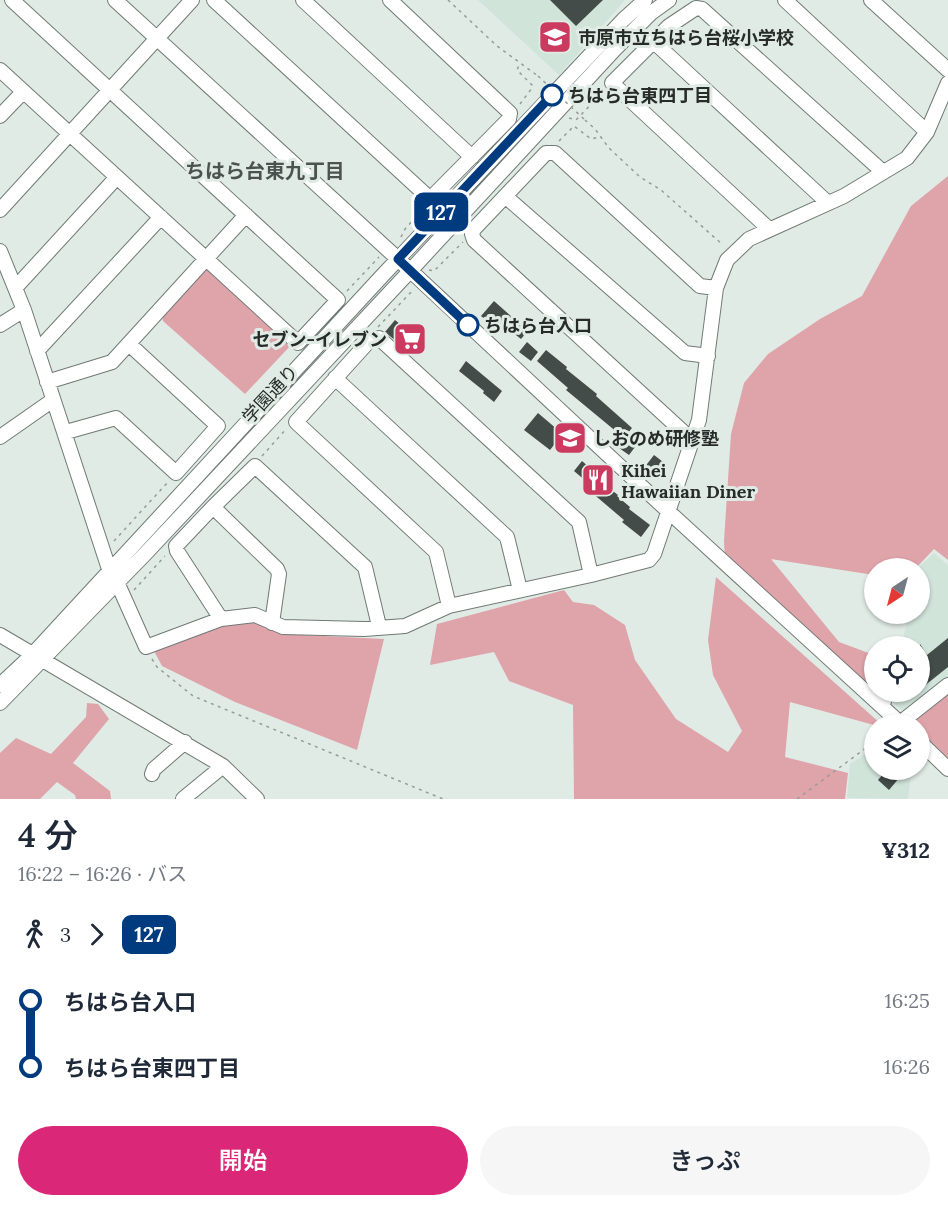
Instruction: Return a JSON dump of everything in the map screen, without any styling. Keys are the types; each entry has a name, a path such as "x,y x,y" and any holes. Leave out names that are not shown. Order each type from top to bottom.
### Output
{"street":[{"path":"0,70 298,343 338,300 12,0"},
{"path":"115,0 410,271 423,275 669,512 890,714"},
{"path":"0,210 192,0"},
{"path":"214,0 359,136 429,197 432,197 509,119 510,112 390,0"},
{"path":"303,0 472,157"},
{"name":"学園通り","path":"37,658 109,569 623,20 645,0"},
{"name":"学園通り","path":"37,658 146,553 615,49 651,13 669,0"},
{"path":"785,0 927,132"},
{"path":"872,0 948,70"},
{"path":"769,229 612,83 669,26 696,8 702,9 883,172"},
{"path":"654,42 828,203"},
{"path":"117,582 146,647 221,619 255,615 283,627 364,629 379,626 405,626 449,606 649,560 654,554 669,512 699,420 716,288 722,270 733,254 750,239 844,196 907,158 927,132 948,83"},
{"path":"0,116 23,92"},
{"path":"693,441 474,240 472,234 474,229 546,153 555,153 700,286 716,288"},
{"path":"16,287 117,177"},
{"path":"506,196 685,353 708,356"},
{"path":"47,382 112,362 246,215"},
{"path":"37,351 161,217"},
{"path":"0,251 5,275 16,287 53,400 66,432 109,569"},
{"path":"0,325 24,310"},
{"path":"449,606 436,552 296,422 370,340 379,338 579,522 591,575"},
{"path":"66,432 116,418 176,473 218,426 129,344"},
{"path":"335,378 507,537 520,591"},
{"path":"0,437 53,400"},
{"path":"221,619 176,546 255,466 365,567 379,626"},
{"path":"213,507 277,569 279,574 272,623"},
{"path":"0,635 223,766 250,797"},
{"path":"0,685 37,658"},
{"path":"0,703 37,658"},
{"path":"913,714 948,685"},
{"path":"882,707 884,702"},
{"path":"152,774 154,769 185,742"},
{"path":"930,752 948,769"},
{"path":"183,799 223,766"}],"path":[{"path":"448,0 497,46 538,76 585,120 609,148 640,177 661,190 733,254"},
{"path":"510,112 532,88 517,70 520,62"},
{"path":"569,118 576,120 612,83"},
{"path":"550,153 554,145 574,126 591,139 601,137"},
{"path":"400,240 405,229 428,204 429,197"},
{"path":"374,339 378,327 423,275 434,271 472,234"},
{"path":"338,300 387,249"},
{"path":"255,466 290,424 296,422"},
{"path":"104,552 176,473"},
{"path":"125,599 176,546"},
{"path":"146,647 157,667 193,696 444,799"},
{"path":"797,799 864,749"}],"shaded area":[{"name":"市原市立ちはら台桜小学校","path":"478,0 625,0 559,75"},
{"path":"948,176 948,560 934,549 925,558 864,558 864,573 771,559 839,642 864,651 864,683 725,561 724,541 731,434 744,383 768,354 820,319 862,296 911,206"},
{"path":"205,269 210,269 292,344 245,394 163,321 162,316"},
{"path":"934,553 948,565 948,680 930,695 930,636 904,636 906,624 930,624 929,558"},
{"path":"716,577 870,714 864,714 864,722 790,702 785,757 848,773 845,799 574,799 573,705 509,681 494,652 430,665 437,624 564,590 573,602 594,605 625,625 635,660 676,719 728,752 742,731 713,675 708,640"},
{"path":"254,621 282,634 384,639 357,750 235,702 162,666 153,649 219,624"},
{"path":"948,693 948,760 930,743 930,714 924,714"},
{"path":"892,702 921,702 906,714"},
{"path":"87,703 98,704 109,719 73,763 110,791 111,799 76,799 75,795 57,782 40,799 0,799 0,753 16,738 51,754 86,717"},
{"path":"864,755 864,780 911,780 908,799 847,798 850,764"}],"building":[{"path":"550,0 603,0 576,26"},
{"path":"494,301 527,332 521,339 507,328 503,334 481,316"},
{"path":"395,320 418,339 408,351 385,332"},
{"path":"527,342 538,352 531,361 519,352"},
{"path":"546,350 632,428 627,434 638,443 629,455 619,448 624,442 616,436 618,433 566,390 568,388 537,361"},
{"path":"466,361 502,391 494,402 459,371"},
{"path":"538,413 558,430 556,432 561,436 550,450 524,430"},
{"path":"654,455 667,465 655,479 644,468"},
{"path":"582,461 606,482 604,484 630,507 629,509 650,525 641,537 584,486 587,482 574,471"},
{"path":"948,638 948,667 930,681 930,653"},
{"path":"878,780 898,780 889,790"}],"bus line":[{"name":"127","path":"468,325 398,259 552,95"}],"place":[{"name":"市原市立ちはら台桜小学校","path":"555,37"},
{"name":"ちはら台東四丁目","path":"552,95"},
{"name":"ちはら台入口","path":"468,325"},
{"name":"セブン-イレブン","path":"410,339"},
{"name":"しおのめ研修塾","path":"570,438"},
{"name":"Kihei Hawaiian Diner","path":"598,480"}],"district":[{"name":"ちはら台東九丁目","path":"265,170"}]}
